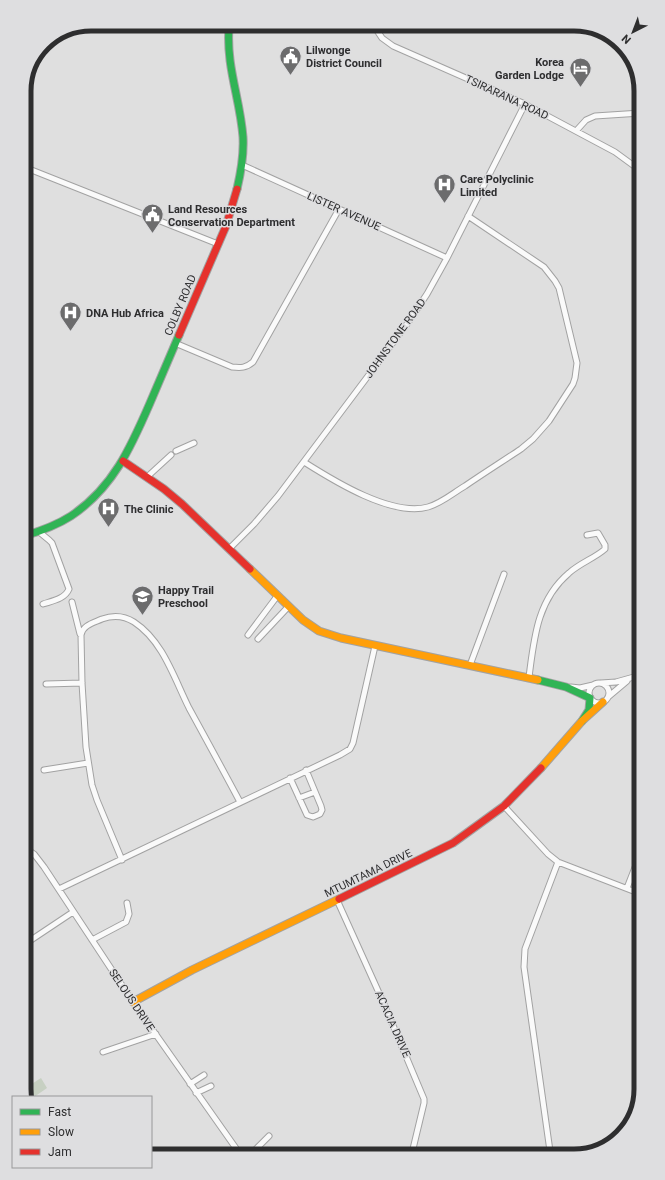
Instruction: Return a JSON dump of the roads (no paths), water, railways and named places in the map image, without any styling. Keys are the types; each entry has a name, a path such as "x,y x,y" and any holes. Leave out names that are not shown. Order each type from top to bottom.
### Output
{"street":[{"name":"COLBY ROAD","path":"31,534 60,523 90,501 106,485 124,461 218,244 234,203 243,154 243,137 229,58 229,31"},
{"name":"TSIRARANA ROAD","path":"377,31 382,38 392,46 525,104 614,152 634,167"},
{"name":"JOHNSTONE ROAD","path":"230,548 267,510 417,309 447,258 525,104"},
{"path":"576,131 586,120 595,116 634,113"},
{"name":"LISTER AVENUE","path":"242,165 447,258"},
{"path":"31,170 218,244"},
{"path":"175,343 232,367 247,367 253,362 340,209"},
{"path":"304,462 360,494 386,504 403,508 423,508 441,501 522,449 549,421 576,378 577,370 577,363 559,288 544,267 468,216"},
{"path":"176,451 194,443"},
{"path":"147,477 171,455"},
{"path":"124,461 182,504 230,548 303,620 319,631 375,646 528,677 566,687 590,698 597,703 605,700"},
{"path":"38,531 52,543 69,589 62,597 43,604"},
{"path":"528,677 537,625 542,610 563,579 570,572 605,549 605,545 598,533 587,535"},
{"path":"470,665 504,574"},
{"path":"248,635 278,595"},
{"path":"72,602 81,635 82,683 88,763 97,800 122,860"},
{"path":"258,639 289,606"},
{"path":"81,635 84,628 87,626 113,616 120,616 134,622 146,633 166,658 188,705 240,802"},
{"path":"59,889 350,749 353,743 375,646"},
{"path":"566,687 580,688 634,678"},
{"path":"582,721 618,688 631,679"},
{"path":"46,684 82,683"},
{"path":"600,684 604,685 608,690 605,700"},
{"path":"582,721 589,710 589,691 593,685"},
{"name":"MTUMTAMA DRIVE","path":"133,1002 192,970 294,922 453,843 504,806 535,776 582,721"},
{"path":"44,770 88,763"},
{"path":"290,778 307,815 313,817 320,814 322,810 306,770"},
{"path":"299,798 315,792"},
{"path":"504,806 548,854 558,862 634,891"},
{"name":"SELOUS DRIVE","path":"31,852 38,858 133,1002 236,1149"},
{"path":"550,1149 524,967 525,949 558,862"},
{"path":"626,888 634,869"},
{"name":"ACACIA DRIVE","path":"337,900 384,1004 424,1099 413,1149"},
{"path":"92,940 126,922 129,914 127,903"},
{"path":"31,940 73,912"},
{"path":"103,1052 156,1034"},
{"path":"190,1084 204,1075"},
{"path":"196,1093 211,1086"},
{"path":"256,1149 269,1136"}],"place":[{"name":"Lilwonge District Council","path":"290,76"},
{"name":"Korea Garden Lodge","path":"580,88"},
{"name":"Care Polyclinic Limited","path":"444,204"},
{"name":"Land Resources Conservation Department","path":"153,234"},
{"name":"DNA Hub Africa","path":"70,332"},
{"name":"The Clinic","path":"109,528"},
{"name":"Happy Trail Preschool","path":"143,616"}]}
